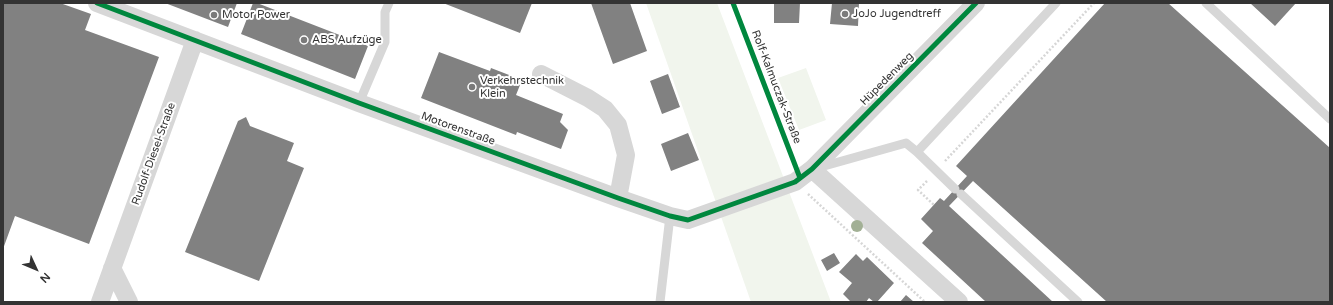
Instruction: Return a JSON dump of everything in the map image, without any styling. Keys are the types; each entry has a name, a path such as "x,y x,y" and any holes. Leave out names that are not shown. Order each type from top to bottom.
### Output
{"street":[{"name":"Motorenstraße","path":"97,3 359,103 670,216 688,220 795,182 812,169"},
{"name":"Hüpedenweg","path":"812,169 976,3"},
{"name":"Rudolf-Diesel-Straße","path":"100,302 195,40"},
{"path":"541,74 588,98 605,109 618,125 626,155 618,198"},
{"path":"812,169 958,302"},
{"path":"112,268 129,302"}],"lane":[{"path":"359,103 385,42 385,12 389,3"},
{"path":"917,152 1056,3"},
{"path":"1206,3 1330,119"},
{"path":"812,169 906,143 1078,302"},
{"path":"660,302 670,216"}],"path":[{"path":"934,205 918,190 1094,3"},
{"path":"795,182 926,302"}],"shaded area":[{"path":"646,3 717,3 831,302 751,302"},
{"path":"806,68 826,120 799,130 778,78"}],"building":[{"path":"3,3 60,3 91,14 85,30 159,57 89,244 15,216 3,249"},
{"name":"Motor Power","path":"165,3 237,3 228,27"},
{"name":"ABS Aufzüge","path":"253,3 257,3 368,46 355,79 241,34"},
{"path":"443,3 532,3 520,33"},
{"path":"591,3 630,3 647,51 613,64"},
{"path":"774,3 800,3 799,23 774,23"},
{"name":"JoJo Jugendtreff","path":"832,3 859,3 858,26 830,24"},
{"path":"1105,3 1168,3 1330,148 1330,302 1107,302 973,181 949,206 1053,302 986,302 922,243 933,231 921,219 940,198 944,201 967,176 956,166"},
{"path":"1250,3 1296,3 1275,26"},
{"name":"Verkehrstechnik Klein","path":"439,52 490,71 491,68 522,80 516,95 563,114 560,122 568,130 561,149 517,132 516,135 421,98"},
{"path":"668,74 680,107 662,114 650,81"},
{"path":"246,117 250,126 294,143 287,161 304,168 259,281 185,252 238,121"},
{"path":"688,133 699,160 671,171 661,144"},
{"path":"834,253 840,263 827,271 821,260"},
{"path":"856,254 863,261 867,257 894,283 877,302 874,302 869,298 866,302 851,302 843,294 852,283 839,272"},
{"path":"906,295 914,302 900,302"}],"cycle path":[{"path":"97,3 359,103 618,198 670,216 688,220 795,182 812,169 976,3"},
{"name":"Rolf-Kalmuczak-Straße","path":"733,3 800,178"}],"place":[{"name":"JoJo Jugendtreff","path":"845,14"},
{"name":"Motor Power","path":"214,15"},
{"name":"ABS Aufzüge","path":"304,40"},
{"name":"Verkehrstechnik Klein","path":"472,87"}]}
